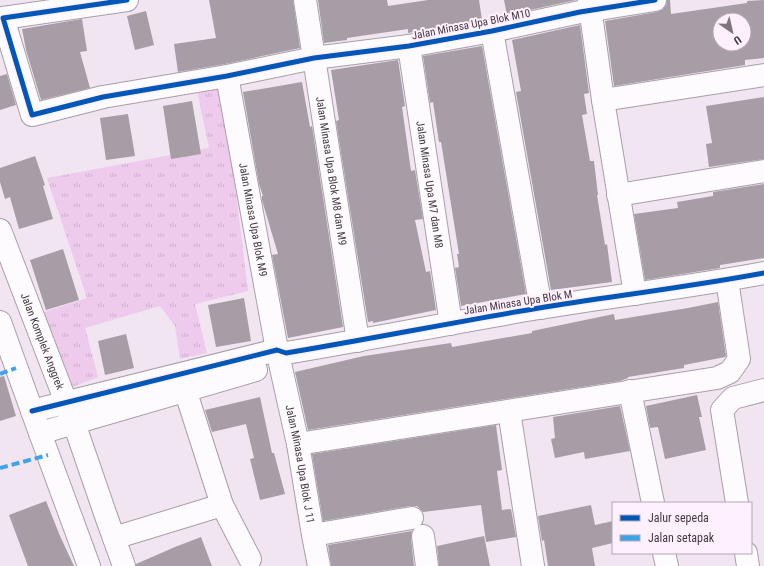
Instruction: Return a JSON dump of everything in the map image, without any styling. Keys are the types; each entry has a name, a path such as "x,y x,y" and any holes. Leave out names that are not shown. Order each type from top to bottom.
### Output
{"street":[{"name":"Jalan Minasa Upa Blok M10","path":"127,0 4,18 32,115 103,97 227,76 314,58 409,46 492,31 590,5 655,0"},
{"name":"Jalan Minasa Upa Blok M8 dan M9","path":"305,0 358,341"},
{"path":"590,5 603,100 635,294"},
{"path":"492,31 540,308"},
{"name":"Jalan Minasa Upa M7 dan M8","path":"409,46 451,324"},
{"name":"Jalan Minasa Upa Blok M9","path":"227,76 281,355"},
{"path":"603,100 764,76"},
{"path":"618,195 764,171"},
{"name":"Jalan Komplek Anggrek","path":"0,230 74,422 124,566"},
{"name":"Jalan Minasa Upa Blok M","path":"182,382 281,355 540,308 727,280 764,273"},
{"path":"298,444 716,378 730,372 739,359 727,280"},
{"path":"0,322 8,371 32,411 89,566"},
{"name":"Jalan Minasa Upa Blok J 11","path":"281,355 319,566"},
{"path":"32,411 66,402 182,382"},
{"path":"40,433 182,382"},
{"path":"182,382 222,505 250,559"},
{"path":"737,502 722,410 733,398 764,390"},
{"path":"630,391 653,502"},
{"path":"509,411 533,566"},
{"path":"114,538 222,505"},
{"path":"313,535 412,518"},
{"path":"423,536 428,566"},
{"path":"664,554 667,566"},
{"path":"746,554 748,566"}],"green space":[{"path":"196,86 223,87 248,291 195,304 207,353 180,359 175,326 160,306 85,328 98,377 70,388 38,314 87,298 47,178 209,148"}],"building":[{"path":"209,0 293,0 300,48 225,64 178,72 174,44 216,38"},
{"path":"318,0 387,0 388,6 428,0 479,0 482,20 408,33 408,29 324,43"},
{"path":"504,0 576,0 507,15"},
{"path":"667,0 670,0 671,14 747,3 747,1 764,0 764,58 745,60 745,65 614,86 605,21 657,12 663,9"},
{"path":"146,11 154,45 135,50 127,16"},
{"path":"82,19 87,51 80,52 90,88 41,100 26,50 22,29"},
{"path":"580,25 589,93 584,94 587,114 582,115 590,161 594,161 597,195 605,245 607,244 612,282 551,290 516,92 521,91 512,40"},
{"path":"482,46 526,294 461,306 455,268 459,267 457,254 459,254 441,142 439,142 433,102 430,103 423,56"},
{"path":"398,60 405,106 402,107 411,171 415,170 423,219 415,220 426,272 430,271 436,310 373,323 373,321 368,322 336,121 339,120 331,70"},
{"path":"7,74 16,105 0,110 0,76"},
{"path":"302,82 310,127 312,126 343,327 288,338 272,255 278,254 262,200 263,196 259,184 243,92"},
{"path":"764,97 764,159 709,167 706,144 712,143 706,106"},
{"path":"192,101 201,154 171,159 163,106"},
{"path":"128,114 135,156 106,160 100,118"},
{"path":"35,156 45,185 43,186 53,219 19,229 10,197 5,199 0,182 0,168"},
{"path":"764,184 764,258 720,265 720,268 645,280 634,214 678,208 677,202 713,196 713,192"},
{"path":"63,249 79,300 46,310 30,260"},
{"path":"244,298 251,341 216,347 208,305"},
{"path":"718,302 725,357 684,365 684,368 628,377 620,381 308,430 295,372 364,356 451,343 452,347 532,333 532,331 614,314 615,320"},
{"path":"126,334 134,368 105,375 98,341"},
{"path":"4,376 16,416 0,421 0,377"},
{"path":"697,395 702,417 699,417 706,450 665,459 658,427 650,428 646,406"},
{"path":"260,397 272,453 274,453 285,494 260,500 250,459 254,458 246,424 212,432 205,410"},
{"path":"620,406 630,451 585,459 584,452 555,458 551,439 555,438 553,417"},
{"path":"496,425 502,470 497,471 502,510 511,509 516,537 486,542 481,505 423,512 417,506 410,506 323,521 312,454"},
{"path":"46,501 74,566 28,566 9,515"},
{"path":"591,505 595,525 612,521 612,543 592,548 595,566 548,566 538,516"},
{"path":"412,531 411,538 414,566 331,566 328,545"},
{"path":"484,536 490,566 439,566 437,546"},
{"path":"201,537 212,566 136,566 136,564"}],"marked path":[{"path":"0,374 16,368"},
{"path":"0,468 48,455"}],"cycle path":[{"path":"127,0 3,18 32,115 103,97 227,76 314,58 409,46 492,31 580,12 655,0"},
{"path":"32,411 277,350 286,353 539,308 764,273"}]}
